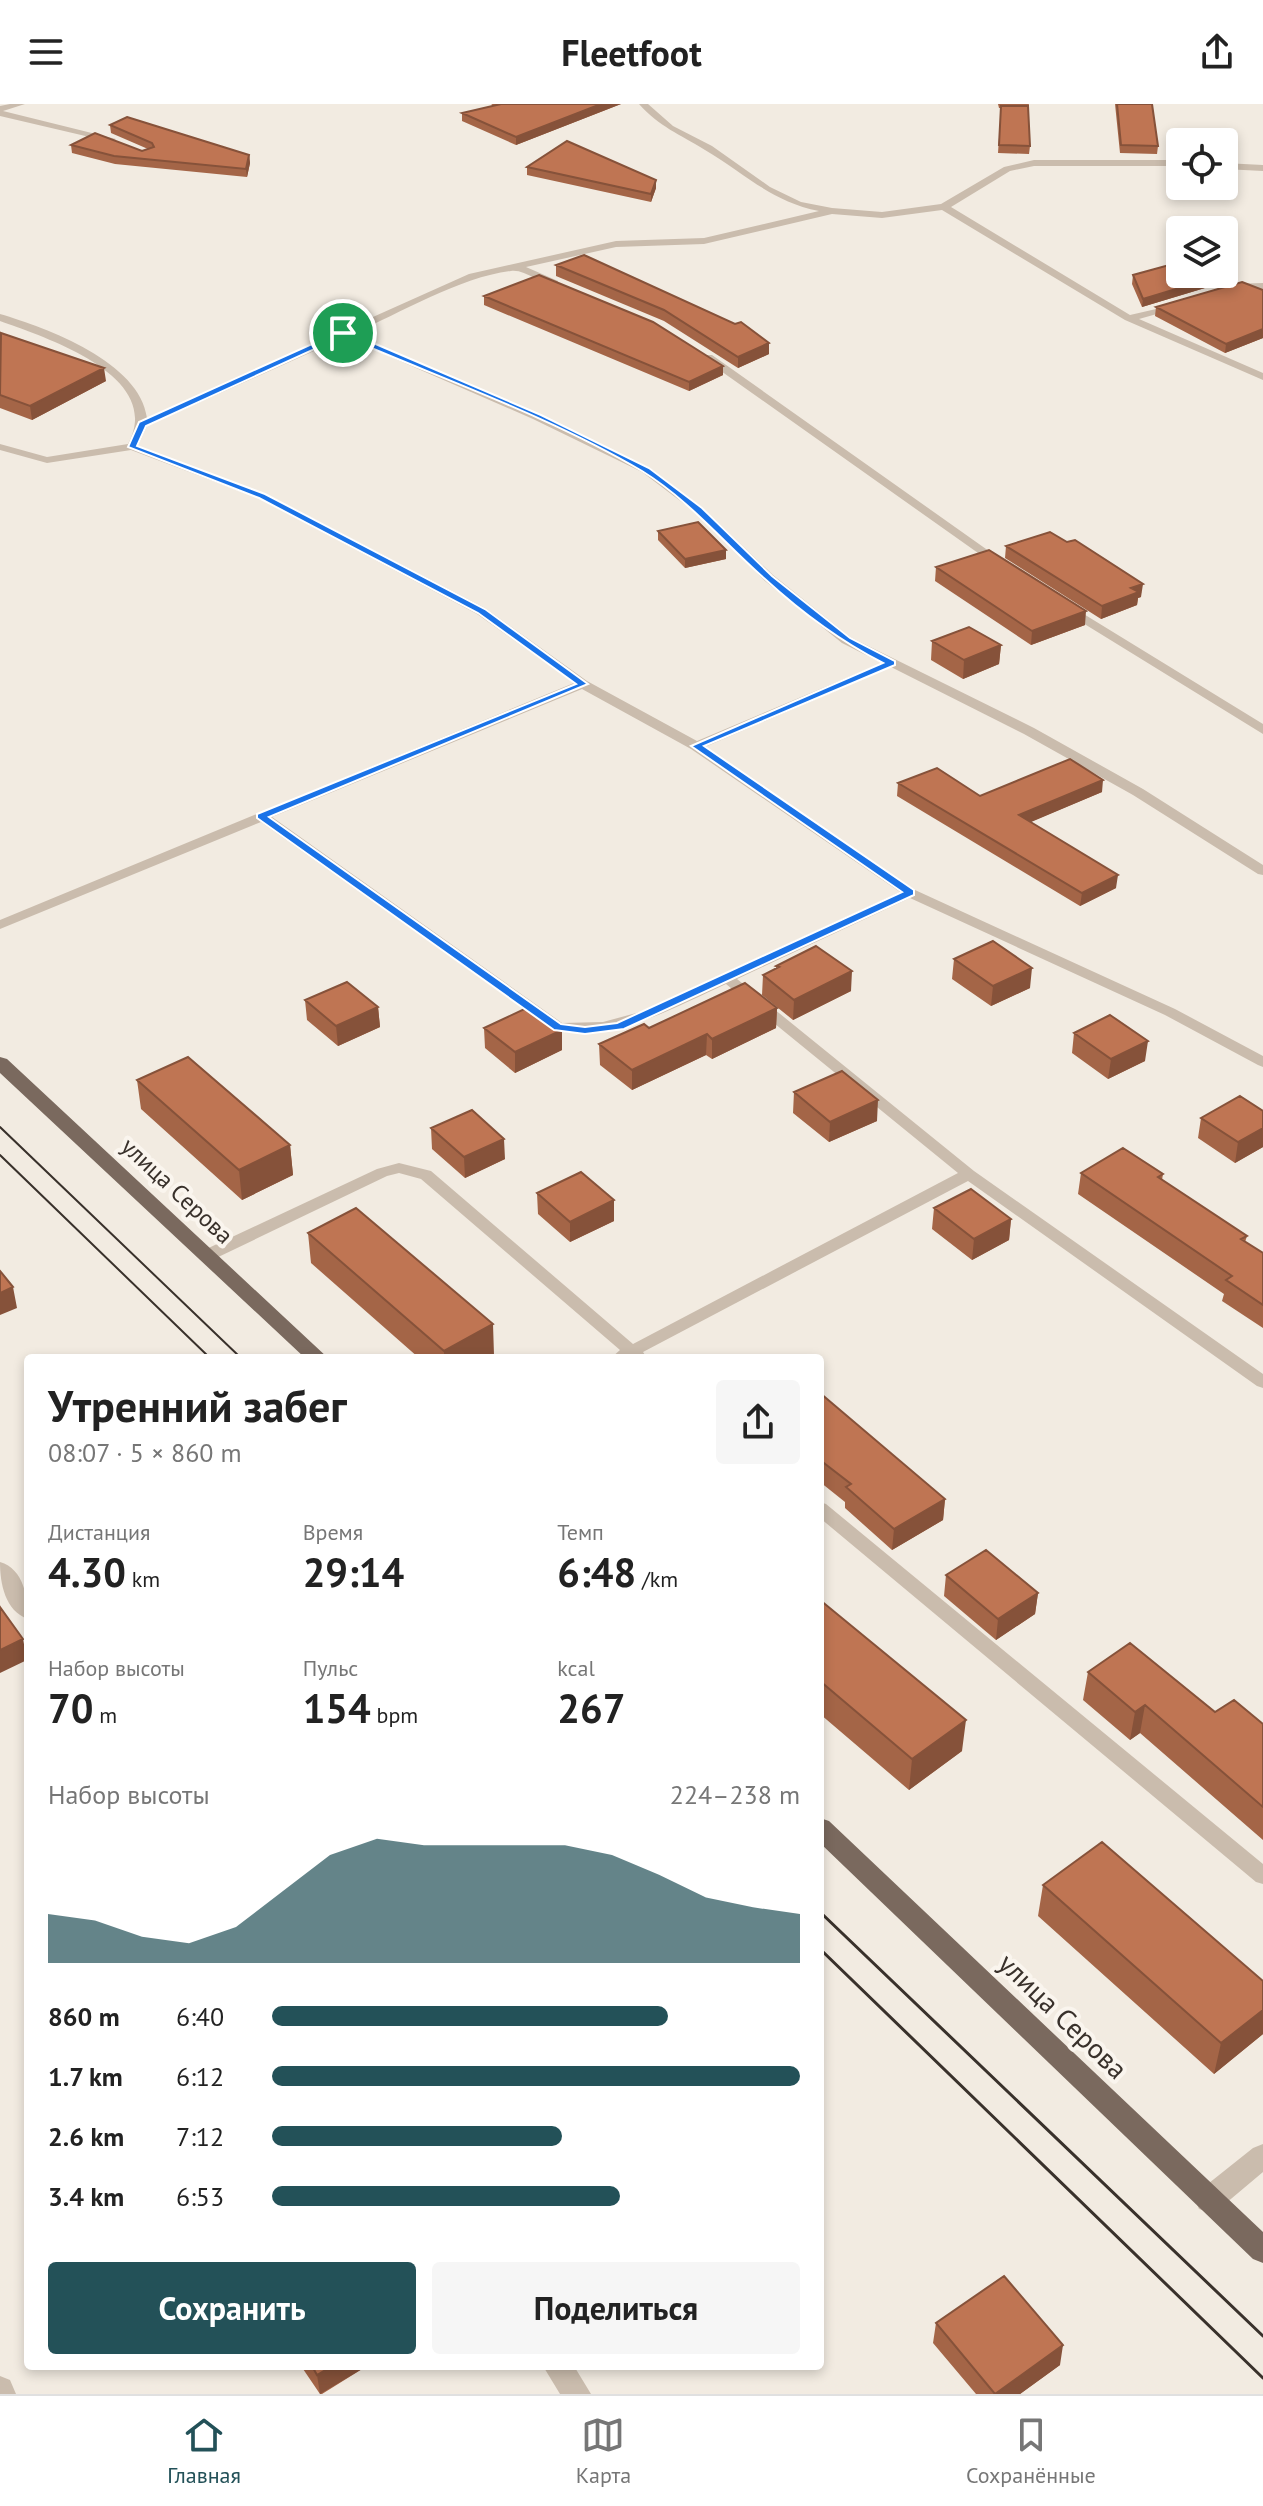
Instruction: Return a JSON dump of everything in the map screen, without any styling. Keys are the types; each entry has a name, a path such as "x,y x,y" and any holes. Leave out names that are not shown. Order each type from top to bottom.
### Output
{"main road":[{"name":"улица Серова","path":"0,1063 314,1354"},
{"name":"улица Серова","path":"824,1832 1263,2250"}],"street":[{"path":"0,1570 24,1604"},
{"path":"1209,2200 1263,2156"},
{"path":"560,2370 577,2394"}],"lane":[{"path":"0,111 21,104"},
{"path":"643,104 670,128 709,148 767,189 798,204 832,211 882,215 944,207 1007,169 1034,163 1166,163"},
{"path":"0,111 121,143"},
{"path":"1238,167 1263,168"},
{"path":"944,207 1129,318 1263,377"},
{"path":"143,424 473,276 634,241 704,241 832,211"},
{"path":"515,266 563,287"},
{"path":"1215,291 1240,284 1263,286"},
{"path":"1129,318 1190,300"},
{"path":"0,317 55,339 105,365 138,399 143,424 132,447"},
{"path":"343,333 537,417 646,470 699,510 769,578 846,640 1029,731 1111,777 1263,871"},
{"path":"693,348 1009,570"},
{"path":"0,447 47,460 132,447 262,496 467,604 583,684 696,746 910,893 1170,1012 1263,1062"},
{"path":"1057,601 1263,730"},
{"path":"696,746 891,663"},
{"path":"0,925 583,684"},
{"path":"261,816 558,1027 585,1030 620,1026 910,893"},
{"path":"727,978 969,1174 1263,1382"},
{"path":"206,1256 382,1172 399,1168 426,1175 628,1354"},
{"path":"634,1354 969,1174"},
{"path":"824,1511 1263,1876"}],"building":[{"path":"501,104 601,104 516,137 462,113"},
{"path":"1117,104 1152,104 1158,146 1121,145"},
{"path":"1001,106 1028,106 1030,146 999,145"},
{"path":"127,117 249,155 246,169 114,156 71,145 95,133 142,151 154,147 152,143 110,125"},
{"path":"567,141 656,180 651,194 527,167"},
{"path":"584,255 735,324 741,322 769,343 738,357 664,310 556,265"},
{"path":"1166,266 1166,288 1179,288 1143,299 1133,275"},
{"path":"539,275 653,322 723,366 689,382 484,296"},
{"path":"1238,283 1263,290 1263,329 1226,344 1156,307 1221,288 1238,288"},
{"path":"1,333 104,368 30,406 0,395"},
{"path":"698,522 726,550 685,559 658,531"},
{"path":"1050,532 1067,542 1075,540 1143,584 1131,588 1139,592 1102,606 1006,546"},
{"path":"989,550 1086,611 1032,631 936,567"},
{"path":"969,627 1001,645 964,660 932,641"},
{"path":"1070,759 1103,780 1019,815 1118,875 1082,893 898,783 937,768 980,796"},
{"path":"993,941 1032,968 993,986 954,959"},
{"path":"816,946 852,971 794,1000 763,975 779,967 776,966"},
{"path":"347,982 378,1007 336,1026 305,1000"},
{"path":"745,983 777,1008 712,1039 707,1034 632,1070 599,1044 644,1024 649,1028"},
{"path":"531,1006 562,1030 515,1052 484,1028"},
{"path":"1110,1015 1148,1041 1111,1059 1074,1033"},
{"path":"188,1057 290,1145 239,1170 137,1080"},
{"path":"842,1071 878,1100 830,1122 794,1092"},
{"path":"1240,1096 1263,1111 1263,1128 1238,1142 1201,1118"},
{"path":"472,1110 504,1139 464,1157 431,1128"},
{"path":"1123,1148 1163,1174 1158,1177 1247,1236 1241,1239 1263,1253 1263,1305 1226,1280 1232,1276 1081,1173"},
{"path":"581,1172 614,1200 570,1222 537,1193"},
{"path":"971,1189 1011,1219 974,1239 934,1208"},
{"path":"356,1208 493,1324 444,1351 308,1233"},
{"path":"0,1271 13,1287 0,1293"},
{"path":"824,1396 945,1499 894,1529 846,1487 851,1484 824,1463"},
{"path":"986,1550 1038,1593 998,1619 946,1575"},
{"path":"824,1603 966,1720 912,1759 824,1684"},
{"path":"0,1607 23,1639 0,1650"},
{"path":"1130,1643 1215,1712 1234,1700 1263,1724 1263,1807 1145,1705 1135,1712 1088,1672"},
{"path":"1102,1842 1263,1981 1263,2010 1221,2043 1043,1885"},
{"path":"1004,2276 1063,2345 995,2394 936,2323"}],"tram line":[{"path":"0,1127 237,1354"},
{"path":"0,1155 206,1354"},
{"path":"824,1916 1263,2336"},
{"path":"824,1953 1263,2378"}],"route":[{"path":"343,333 537,417 646,470 699,510 769,578 846,640 891,663 696,746 910,893 620,1026 585,1030 558,1027 261,816 583,684 481,611 262,496 132,447 143,424 343,333"}]}
